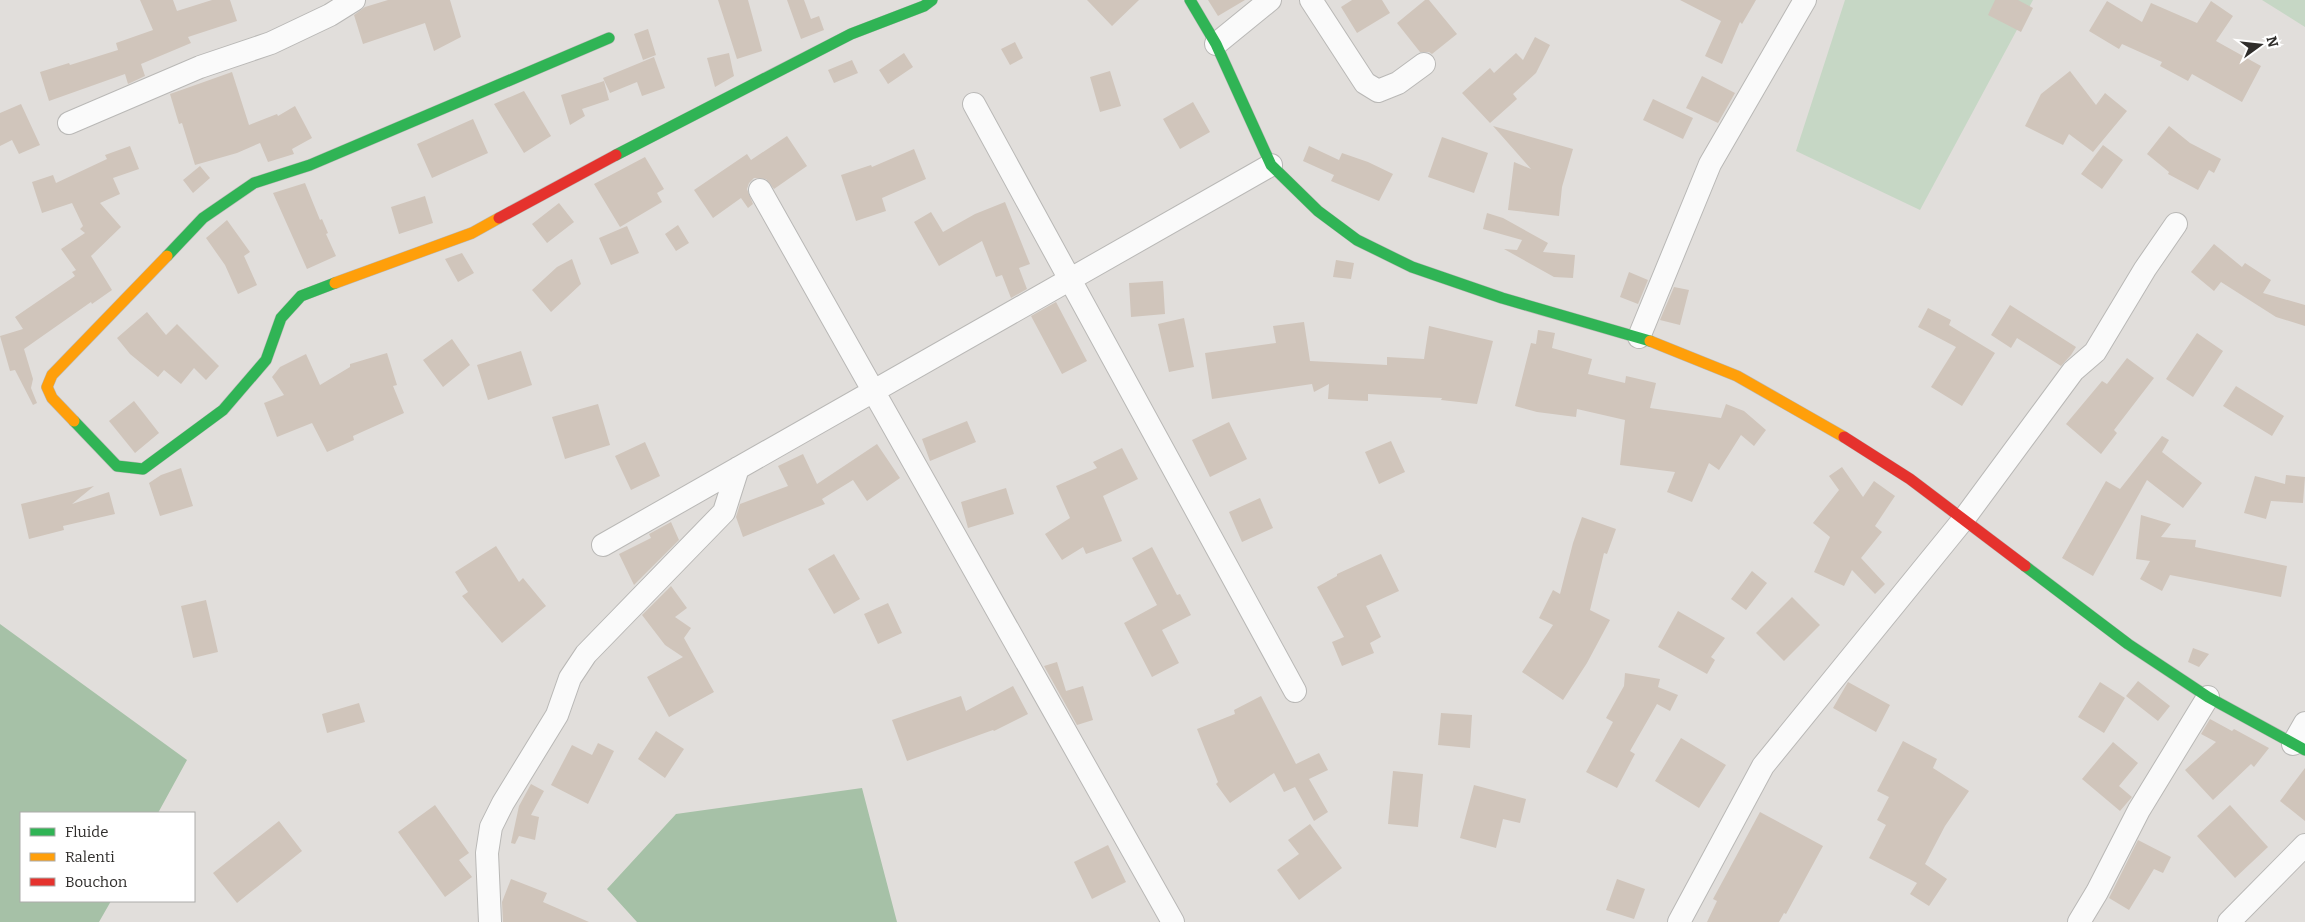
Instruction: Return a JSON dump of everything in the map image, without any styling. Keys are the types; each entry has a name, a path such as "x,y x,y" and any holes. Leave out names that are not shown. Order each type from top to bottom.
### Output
{"street":[{"path":"69,123 200,67 271,42 330,14 354,0"},
{"path":"609,38 310,165 254,183 203,218 52,375 47,387 52,398 117,466 143,469 223,410 266,360 281,318 301,296 472,233 540,194 851,34 924,6 932,0"},
{"path":"1190,0 1216,44 1271,165 1318,211 1357,240 1412,266 1502,298 1639,337 1737,376 1829,427 1910,479 2128,644 2208,697 2299,747 2305,723"},
{"path":"1216,44 1270,0"},
{"path":"1311,0 1365,83 1378,91 1398,84 1424,64"},
{"path":"1639,337 1710,164 1805,0"},
{"path":"974,104 1295,691"},
{"path":"603,545 1271,165"},
{"path":"760,190 1172,922"},
{"path":"1679,922 1763,766 1963,520 2072,371 2095,352 2145,269 2176,224"},
{"path":"490,922 487,853 491,827 503,803 557,715 570,678 586,654 724,512 738,468"},
{"path":"2079,922 2097,892 2139,810 2208,697"},
{"path":"2229,922 2305,845"}],"green space":[{"path":"1845,0 2033,0 1920,210 1796,151"},
{"path":"2262,0 2305,0 2305,27"},
{"path":"0,624 187,760 159,812 20,812 20,902 110,902 99,922 0,922"},
{"path":"862,788 897,922 637,922 607,889 676,814"}],"building":[{"path":"140,0 173,0 177,11 212,0 230,0 237,21 188,37 191,43 141,64 145,76 128,84 125,74 49,101 40,72 118,50 116,43 153,30"},
{"path":"388,0 450,0 461,37 434,51 425,23 363,44 354,15 365,7"},
{"path":"718,0 748,0 762,51 737,59"},
{"path":"787,0 804,0 811,19 819,16 824,30 801,39"},
{"path":"1087,0 1139,0 1112,26"},
{"path":"1208,0 1245,0 1218,16"},
{"path":"1352,0 1382,0 1390,13 1357,33 1341,7"},
{"path":"1425,0 1429,0 1457,34 1432,54 1420,52 1397,23"},
{"path":"1680,0 1756,0 1742,24 1740,22 1722,64 1705,56 1721,21"},
{"path":"1995,0 2018,0 2033,8 2021,32 1988,15"},
{"path":"2107,1 2142,22 2151,3 2197,23 2211,1 2233,16 2216,41 2261,66 2242,102 2192,74 2188,81 2160,66 2162,62 2122,44 2119,49 2089,31"},
{"path":"648,29 656,55 643,60 634,34"},
{"path":"1535,37 1550,45 1536,73 1513,94 1517,99 1490,123 1462,93 1490,68 1494,73 1516,53 1523,60"},
{"path":"1015,42 1023,58 1010,65 1001,49"},
{"path":"729,53 734,76 715,87 707,58"},
{"path":"904,53 913,67 888,84 879,70"},
{"path":"654,57 665,88 642,96 637,82 610,93 603,78"},
{"path":"852,60 858,73 834,83 828,70"},
{"path":"1110,71 1121,106 1100,112 1090,77"},
{"path":"2070,71 2096,105 2105,93 2127,111 2093,152 2069,134 2063,145 2025,126 2041,94"},
{"path":"232,72 249,125 277,114 278,116 295,106 312,138 292,149 294,154 268,162 260,143 237,153 195,165 182,123 179,124 170,94"},
{"path":"1702,76 1735,93 1718,123 1686,108"},
{"path":"604,81 609,100 582,109 585,116 570,125 561,95"},
{"path":"524,91 551,136 524,153 494,104"},
{"path":"1653,99 1693,118 1683,139 1643,120"},
{"path":"1193,102 1210,132 1180,149 1163,119"},
{"path":"21,104 40,145 19,154 12,140 0,146 0,113"},
{"path":"473,119 488,153 432,178 417,144"},
{"path":"1493,126 1573,149 1562,187 1559,216 1508,210 1514,162 1531,169"},
{"path":"2169,126 2190,143 2221,159 2214,173 2209,170 2198,190 2168,174 2169,172 2147,154"},
{"path":"787,136 807,166 774,189 766,179 754,178 749,183 747,189 753,204 748,208 741,198 713,218 694,190 747,154 751,160"},
{"path":"1442,137 1488,153 1474,193 1428,177"},
{"path":"2103,145 2123,160 2102,189 2081,174"},
{"path":"130,146 139,169 113,178 120,194 100,203 121,227 91,256 112,290 92,304 91,302 24,349 33,379 31,388 37,403 33,405 15,370 10,371 0,336 23,329 15,317 75,276 72,272 76,270 61,249 85,233 80,229 83,226 72,203 42,213 32,182 53,175 56,183 107,159 105,155"},
{"path":"1309,146 1339,160 1342,153 1368,162 1393,174 1379,201 1331,181 1334,175 1303,161"},
{"path":"914,149 926,179 882,198 886,211 856,221 841,175 871,165 872,167"},
{"path":"645,157 664,189 657,193 662,202 620,227 594,184"},
{"path":"200,166 210,178 193,193 183,180"},
{"path":"305,183 320,220 322,219 328,233 326,234 336,256 307,269 273,193"},
{"path":"425,196 433,223 399,234 391,207"},
{"path":"1005,202 1030,264 1019,268 1027,289 1011,298 1002,275 996,277 982,241 939,266 914,222 931,212 943,232 975,214"},
{"path":"559,203 574,222 547,243 532,224"},
{"path":"1487,213 1503,218 1548,243 1543,252 1575,255 1573,278 1554,277 1504,249 1517,250 1522,240 1483,229"},
{"path":"227,220 250,252 244,256 257,285 238,294 225,265 206,238"},
{"path":"678,225 689,243 676,251 665,234"},
{"path":"627,226 639,253 611,265 599,238"},
{"path":"2214,244 2242,267 2245,263 2271,280 2263,293 2305,305 2305,326 2276,317 2221,282 2214,291 2191,272"},
{"path":"462,253 474,273 458,282 445,259"},
{"path":"572,259 581,284 551,312 532,290 557,267"},
{"path":"1336,260 1354,263 1351,279 1333,277"},
{"path":"1629,272 1648,280 1638,304 1620,297"},
{"path":"1163,281 1165,314 1131,317 1129,283"},
{"path":"1674,287 1689,290 1680,325 1660,320"},
{"path":"1056,302 1087,361 1062,374 1031,316"},
{"path":"2010,305 2076,347 2061,366 2017,338 2011,348 1991,335"},
{"path":"1928,308 1951,320 1949,325 1995,353 1962,406 1931,387 1956,347 1918,327"},
{"path":"147,312 166,335 177,324 219,366 206,380 194,368 181,384 164,370 158,377 130,354 117,338"},
{"path":"1184,318 1194,367 1169,372 1158,324"},
{"path":"1304,322 1310,361 1387,365 1387,357 1424,359 1429,326 1493,341 1477,404 1441,400 1442,398 1368,394 1368,401 1328,399 1329,384 1314,392 1312,384 1212,399 1205,353 1276,343 1273,326"},
{"path":"1538,330 1555,333 1552,348 1592,359 1588,374 1625,383 1626,376 1656,383 1650,408 1721,418 1726,404 1744,411 1766,430 1754,446 1741,435 1719,470 1709,463 1692,502 1667,492 1675,472 1620,465 1625,420 1577,409 1576,417 1537,412 1515,406 1531,343 1536,344"},
{"path":"2197,333 2223,351 2193,397 2166,379"},
{"path":"452,339 470,365 443,387 423,360"},
{"path":"521,351 532,385 488,400 477,365"},
{"path":"387,353 397,385 393,386 404,413 353,436 354,440 327,452 312,423 277,437 264,403 284,395 272,377 280,367 306,354 320,385 350,367 350,364"},
{"path":"2127,358 2154,378 2114,430 2117,433 2101,454 2066,424 2102,381 2107,384"},
{"path":"2236,386 2284,416 2272,436 2223,406"},
{"path":"134,401 159,433 135,453 109,421"},
{"path":"598,404 610,445 565,459 552,417"},
{"path":"967,421 976,442 930,461 922,439"},
{"path":"1229,422 1247,459 1210,477 1192,440"},
{"path":"2162,436 2169,440 2162,452 2202,483 2183,508 2147,480 2093,576 2062,558 2106,481 2120,489"},
{"path":"1391,441 1405,472 1379,484 1365,452"},
{"path":"645,442 660,476 631,490 615,456"},
{"path":"877,444 900,478 867,501 853,480 822,499 825,504 743,537 736,517 740,504 788,486 778,466 803,454 817,484"},
{"path":"1122,448 1138,479 1103,496 1122,541 1086,554 1083,547 1062,560 1045,534 1070,518 1056,486 1097,468 1093,462"},
{"path":"1842,467 1863,497 1874,481 1895,496 1875,526 1882,532 1861,558 1885,584 1875,594 1852,570 1844,586 1814,572 1830,537 1813,523 1839,490 1829,476"},
{"path":"181,468 193,506 160,516 149,483 161,475"},
{"path":"2286,475 2305,477 2303,503 2271,501 2266,519 2244,513 2255,476 2285,484"},
{"path":"94,486 72,504 109,492 115,514 63,526 64,530 29,539 21,504"},
{"path":"1006,488 1014,514 968,528 961,502"},
{"path":"1260,498 1273,528 1242,542 1229,512"},
{"path":"2141,515 2171,524 2161,537 2196,540 2195,547 2287,566 2281,597 2170,575 2162,591 2140,579 2150,561 2136,559"},
{"path":"1582,517 1616,529 1607,554 1604,553 1590,610 1610,620 1587,663 1563,700 1522,672 1553,625 1539,618 1553,590 1560,594 1573,543"},
{"path":"671,522 679,540 634,585 619,554 651,538 649,534"},
{"path":"496,546 519,582 523,578 546,606 502,643 462,596 468,592 455,572"},
{"path":"1152,547 1177,595 1180,594 1191,615 1162,630 1179,663 1152,677 1124,623 1157,605 1132,558"},
{"path":"834,554 860,599 834,614 808,569"},
{"path":"1381,554 1399,591 1366,606 1381,637 1370,643 1374,653 1342,666 1332,642 1344,637 1317,587 1337,576 1337,574"},
{"path":"1752,571 1767,583 1746,610 1731,599"},
{"path":"671,586 687,608 675,617 691,628 684,638 714,692 669,717 647,677 683,657 665,645 642,615"},
{"path":"1792,597 1820,625 1784,661 1756,633"},
{"path":"206,600 218,652 193,658 181,606"},
{"path":"888,603 902,633 878,644 864,614"},
{"path":"1678,611 1725,638 1711,657 1715,660 1707,674 1658,647"},
{"path":"2193,648 2209,654 2199,667 2188,662"},
{"path":"1057,662 1066,691 1083,686 1093,720 1077,725 1044,666"},
{"path":"1625,673 1660,679 1658,687 1678,695 1670,711 1657,704 1630,751 1635,754 1617,788 1586,772 1613,722 1606,718 1624,686"},
{"path":"2138,681 2170,706 2158,721 2126,696"},
{"path":"1848,682 1890,705 1876,732 1833,708"},
{"path":"2100,682 2125,698 2104,733 2078,717"},
{"path":"1013,686 1028,714 994,731 907,761 892,720 961,696 966,711"},
{"path":"1261,696 1296,764 1319,753 1328,770 1309,779 1328,812 1314,821 1295,787 1284,792 1274,773 1230,803 1216,784 1218,782 1197,729 1235,714 1234,710"},
{"path":"359,703 365,722 327,733 322,714"},
{"path":"1441,713 1472,715 1470,748 1438,745"},
{"path":"2210,719 2232,731 2234,729 2269,748 2254,767 2251,764 2213,800 2185,770 2216,742 2201,734"},
{"path":"656,731 684,749 665,778 638,759"},
{"path":"1681,738 1726,765 1699,808 1655,781"},
{"path":"1903,741 1937,759 1933,768 1969,791 1945,826 1925,864 1947,879 1929,906 1910,894 1917,883 1869,858 1886,825 1877,820 1889,797 1877,791"},
{"path":"2113,742 2138,763 2119,786 2132,797 2120,811 2082,779"},
{"path":"598,743 614,751 588,804 551,785 572,745 592,755"},
{"path":"2305,768 2305,821 2280,801"},
{"path":"1393,771 1423,774 1418,827 1388,824"},
{"path":"531,784 544,791 531,815 539,817 535,840 519,836 515,844 511,843 519,806"},
{"path":"1474,785 1526,799 1520,823 1503,819 1496,848 1460,838"},
{"path":"435,805 469,853 459,860 472,877 445,897 398,832"},
{"path":"2230,805 2268,847 2235,878 2197,836"},
{"path":"1760,812 1823,846 1786,914 1784,913 1779,922 1707,922 1717,901 1713,899"},
{"path":"279,821 302,851 237,903 213,873"},
{"path":"1310,824 1342,868 1299,900 1277,870 1299,854 1288,840"},
{"path":"2138,840 2171,857 2163,873 2154,869 2129,910 2109,898"},
{"path":"1108,845 1126,882 1092,899 1074,862"},
{"path":"511,879 547,893 543,902 589,922 503,922 502,902"},
{"path":"1617,879 1645,889 1634,919 1606,910"}],"traffic: fast":[{"path":"616,155 851,34 924,6 932,0"},
{"path":"1190,0 1216,44 1271,165 1318,211 1357,240 1412,267 1502,298 1650,341"},
{"path":"167,256 203,218 254,183 310,165 609,38"},
{"path":"74,421 117,466 143,469 223,410 266,360 281,318 301,296 335,283"},
{"path":"2025,566 2128,644 2208,697 2305,750"}],"traffic: slow":[{"path":"335,283 472,233 499,218"},
{"path":"74,421 52,398 47,387 52,375 167,256"},
{"path":"1650,341 1737,376 1844,437"}],"traffic: jam":[{"path":"499,218 616,155"},
{"path":"1844,437 1910,479 2025,566"}]}
